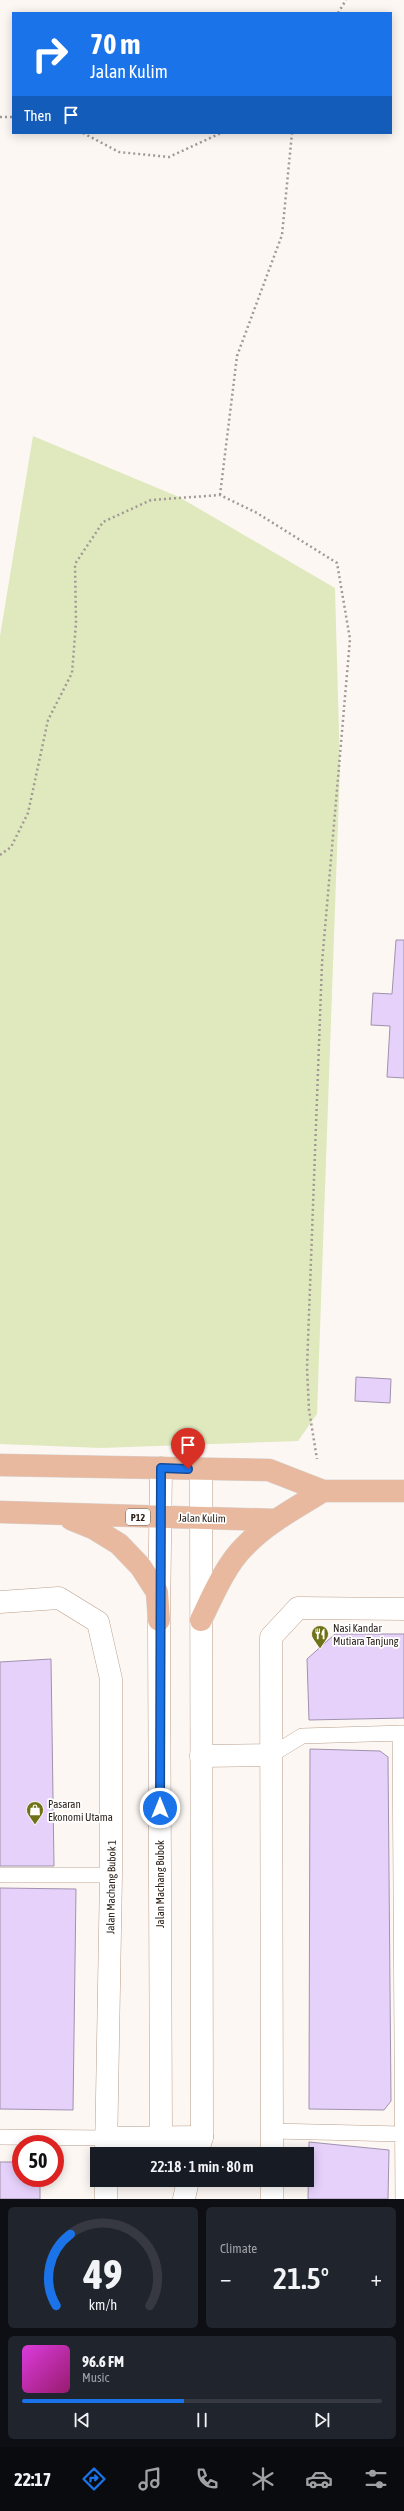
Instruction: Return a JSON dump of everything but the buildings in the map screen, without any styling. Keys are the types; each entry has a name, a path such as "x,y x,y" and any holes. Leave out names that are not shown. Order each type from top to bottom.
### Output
{"main road":[{"path":"0,1466 269,1470 323,1491 404,1492"},
{"path":"201,1620 220,1581 244,1546 276,1520 323,1491"},
{"name":"Jalan Kulim","path":"0,1512 276,1520"},
{"path":"59,1514 93,1528 119,1544 141,1566 157,1592 159,1620"}],"street":[{"name":"Jalan Machang Bubok","path":"161,1468 159,1620 165,2146"},
{"path":"106,2146 200,2146 201,1470"},
{"name":"Jalan Machang Bubok 1","path":"0,1602 59,1598 98,1622 111,1679 111,1876 106,2146"},
{"path":"272,2147 271,1637 298,1608 404,1609"},
{"path":"201,1756 271,1755"},
{"path":"106,2187 106,2199"},
{"path":"272,2187 272,2199"}],"lane":[{"path":"271,1755 302,1736 402,1733 403,2199"},
{"path":"0,1875 111,1876"},
{"path":"272,2131 402,2134"},
{"path":"0,2137 106,2146"}],"path":[{"path":"339,12 346,0"},
{"path":"0,117 12,117"},
{"path":"85,134 119,152 169,157 219,134"},
{"path":"220,495 237,356 282,235 292,134"},
{"path":"0,855 11,847 28,812 48,720 72,673 76,623 75,564 103,522 151,500 220,495 257,513 337,563 350,639 322,963 307,1368 308,1410 323,1491"}],"green space":[{"path":"33,436 179,497 335,588 340,768 317,1414 298,1441 101,1448 0,1444 0,636"}],"place":[{"name":"Nasi Kandar Mutiara Tanjung","path":"320,1649"},
{"name":"Pasaran Ekonomi Utama","path":"35,1825"}],"route":[{"path":"160,1808 159,1620 161,1468 188,1469"}]}
